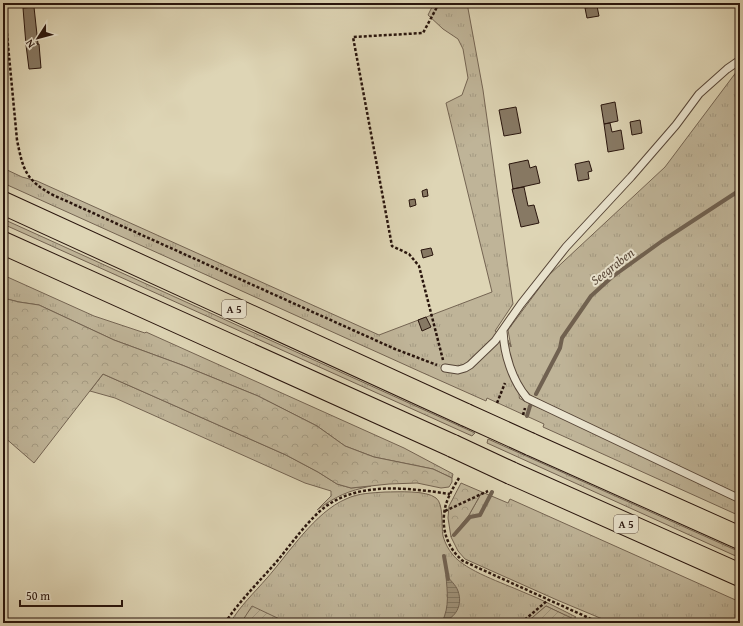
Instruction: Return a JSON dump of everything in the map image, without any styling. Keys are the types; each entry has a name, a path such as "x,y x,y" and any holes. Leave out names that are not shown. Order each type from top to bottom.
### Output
{"highway":[{"name":"A 5","path":"3,203 466,416 740,538"},
{"name":"A 5","path":"3,243 740,575"}],"lane":[{"path":"445,368 458,370 465,368 487,348 502,331 521,304 566,247 661,143 699,94 726,70 740,60"},
{"path":"502,331 503,341 511,370 520,390 527,398 740,499"}],"path":[{"path":"4,3 17,140 21,161 28,176 37,186 52,195 395,349 445,368"},
{"path":"436,3 437,7 423,33 353,38 392,246 409,254 419,266 445,368"},
{"path":"497,403 511,370"},
{"path":"458,478 450,494 445,511 445,532 449,544 455,554 464,561 600,623"},
{"path":"225,623 234,610 319,512 332,502 350,493 388,488 417,489 450,494"},
{"path":"445,511 488,491"},
{"path":"521,623 548,600"}],"green space":[{"path":"434,3 467,3 483,90 513,304 495,331 508,340 511,347 508,330 549,275 665,167 740,67 740,496 537,399 530,395 525,389 519,398 740,503 740,516 543,427 544,424 487,398 486,401 3,183 3,168 22,177 37,181 379,335 492,292 446,103 462,95 468,78 463,49 458,39 443,29 428,15"},
{"path":"3,219 475,433 472,436 3,224"},
{"path":"3,275 94,316 145,333 146,332 404,448 453,474 452,478 433,469 374,457 345,446 317,426 258,396 182,365 114,340 39,305 3,298"},
{"path":"3,298 39,305 114,340 182,365 258,396 317,426 345,446 374,457 433,469 452,478 452,482 449,487 441,488 417,483 351,488 337,484 286,455 103,374 34,463 3,436"},
{"path":"103,374 286,455 337,484 351,488 371,486 342,495 317,510 331,496 331,491 305,483 115,398 90,391"},
{"path":"488,439 740,552 740,558 487,443"},
{"path":"461,483 482,492 469,515 451,537 448,518 449,506"},
{"path":"385,492 419,493 431,495 436,498 439,501 441,510 443,536 451,553 459,561 485,576 576,617 573,619 546,606 526,623 230,623 243,605 303,534 324,513 335,505 351,497"},
{"path":"482,492 508,503 510,499 740,602 740,623 612,623 465,559 458,551 451,537 469,515"},
{"path":"252,606 288,623 241,623"},
{"path":"546,606 582,623 526,623"}],"shaded area":[{"path":"446,575 457,589 460,601 455,614 442,622 447,605"}],"building":[{"path":"597,6 599,16 587,18 585,8"},
{"path":"34,7 38,44 26,45 23,8"},
{"path":"39,44 41,68 29,69 26,45"},
{"path":"615,102 618,121 604,124 601,105"},
{"path":"516,107 521,133 504,136 499,110"},
{"path":"640,120 642,133 632,135 630,122"},
{"path":"610,123 612,132 621,130 624,149 608,152 604,124"},
{"path":"528,160 530,168 536,166 540,183 513,189 509,164"},
{"path":"589,161 592,171 588,172 589,179 578,181 575,164"},
{"path":"524,187 528,206 534,205 539,223 521,227 512,189"},
{"path":"427,189 428,196 423,197 422,191"},
{"path":"415,199 416,205 410,207 409,200"},
{"path":"431,248 433,255 423,258 421,250"},
{"path":"426,317 431,327 422,331 418,320"}],"waterway":[{"name":"Seegraben","path":"536,394 560,348 562,338 591,296 612,277 662,241 740,190"},
{"path":"527,416 530,406"},
{"path":"454,535 470,517 480,515 492,492"},
{"path":"444,556 448,579"}]}
